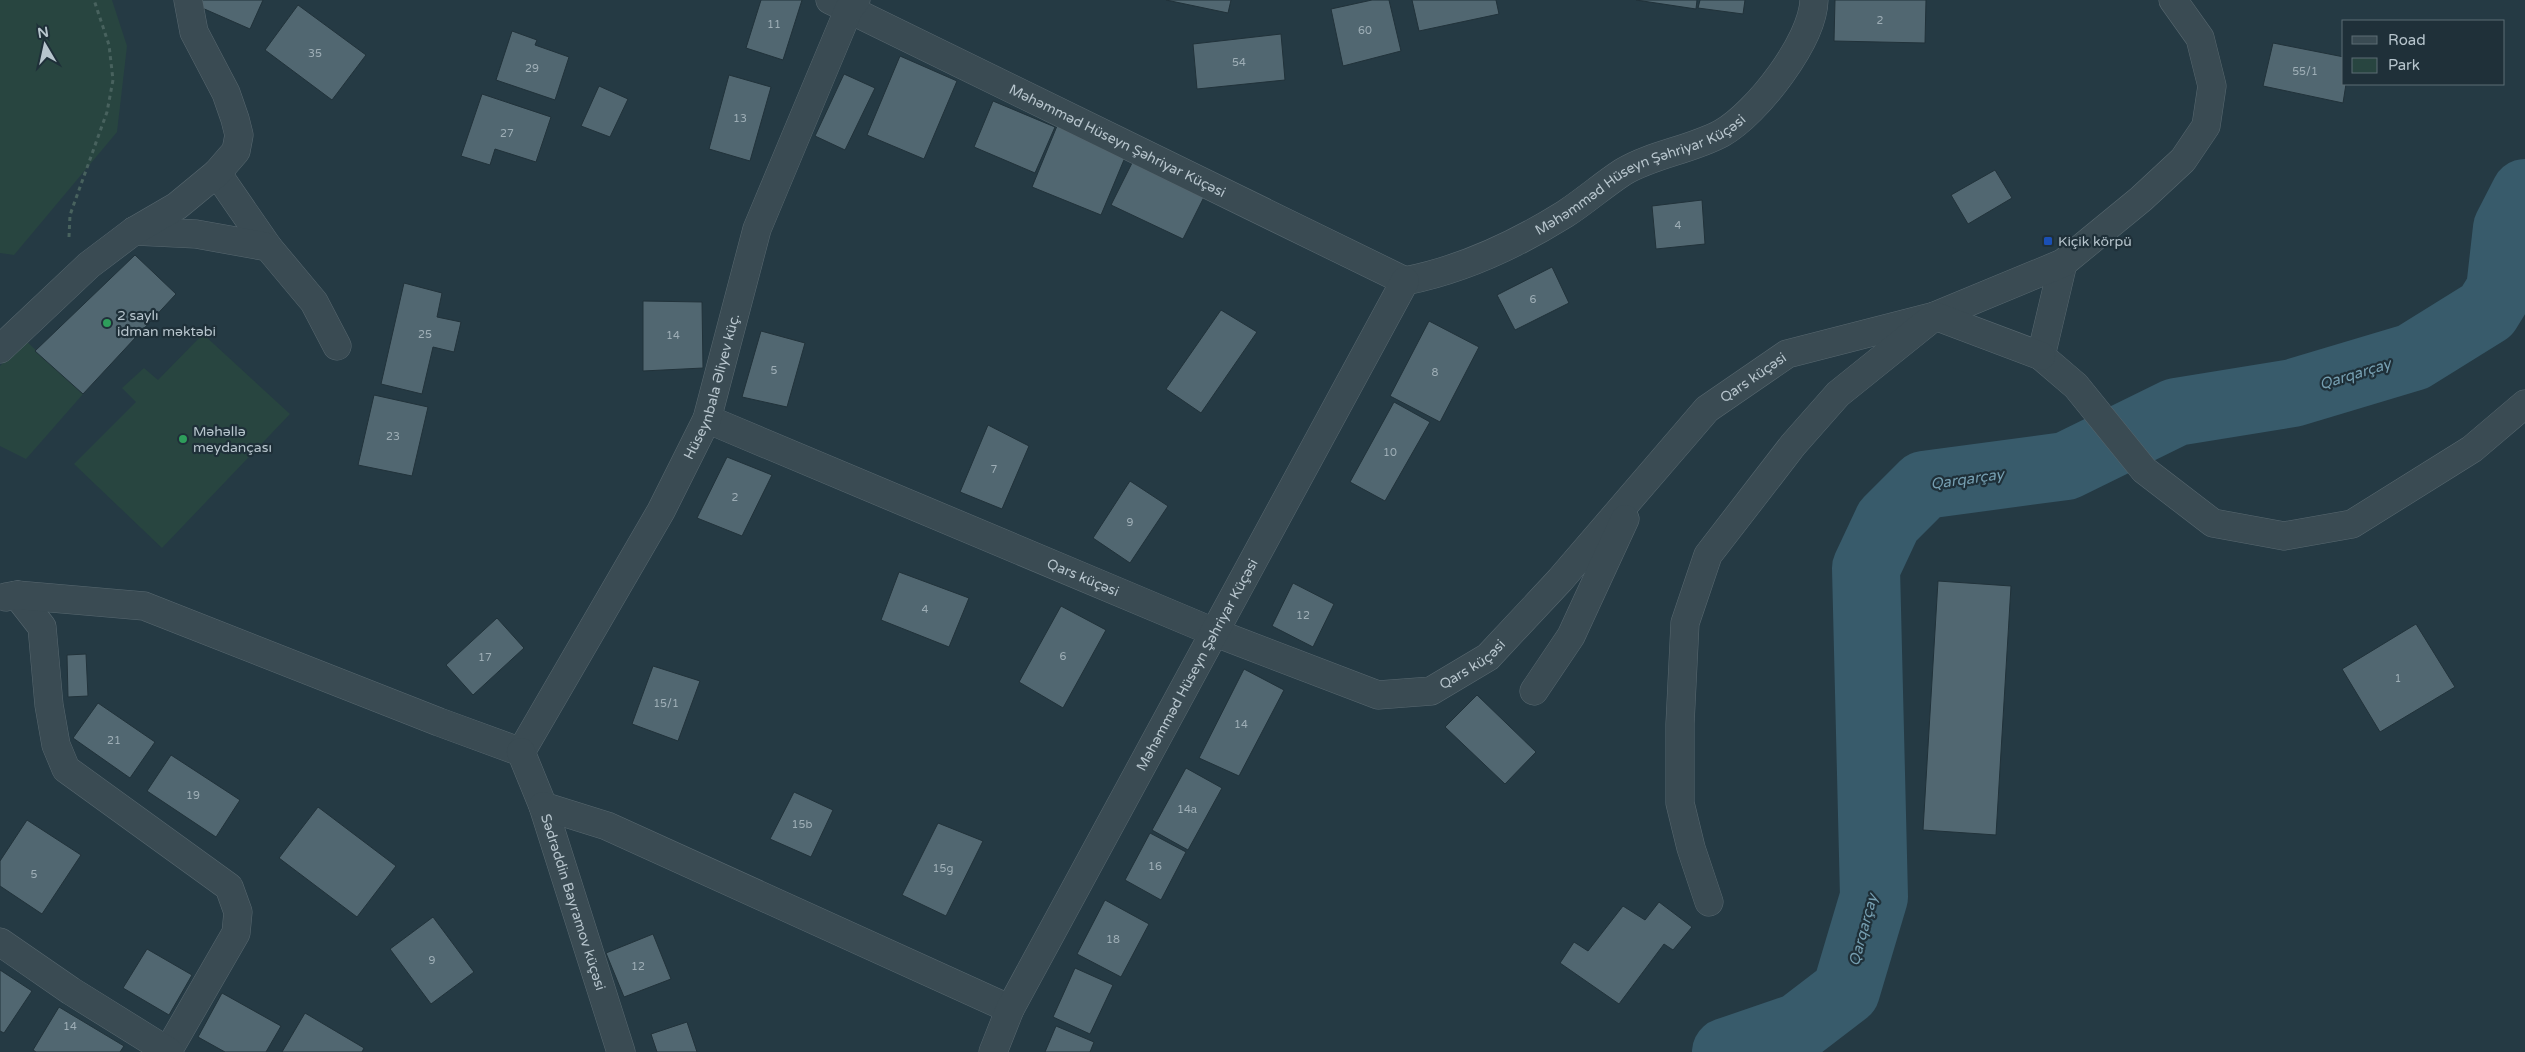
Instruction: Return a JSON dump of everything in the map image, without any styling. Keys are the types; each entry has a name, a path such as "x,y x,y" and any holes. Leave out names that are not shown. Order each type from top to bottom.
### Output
{"street":[{"path":"0,348 89,265 134,231 178,206 217,172 236,151 239,135 226,93 194,32 188,0"},
{"name":"Məhəmməd Hüseyn Şəhriyar Küçəsi","path":"845,3 1405,281 1430,276 1524,238 1589,198 1624,172 1722,132 1751,107 1786,70 1803,41 1814,9 1814,0"},
{"path":"2040,356 2063,263 2183,160 2206,126 2212,86 2200,38 2173,0"},
{"name":"Hüseynbala Əliyev küç.","path":"522,752 661,511 707,419 757,229 845,3"},
{"path":"217,172 268,247 314,302 337,346"},
{"path":"134,231 196,234 268,247"},
{"name":"Qars küçəsi","path":"707,419 1216,633 1378,695 1431,691 1488,657 1560,580 1707,409 1786,354 1935,316 2063,263"},
{"name":"Məhəmməd Hüseyn Şəhriyar Küçəsi","path":"994,1052 1010,1009 1216,633 1405,281"},
{"path":"1709,902 1690,848 1680,803 1680,724 1685,624 1708,555 1793,445 1838,394 1935,316 2040,356 2076,386 2144,470 2213,523 2284,536 2352,524 2472,449 2525,404"},
{"path":"1534,691 1571,636 1639,488"},
{"path":"8,597 144,606 439,722 522,752"},
{"path":"0,942 71,991 169,1052 236,933 238,912 229,887 66,770 56,745 49,705 42,627 8,597"},
{"name":"Sədrəddin Bayramov küçəsi","path":"522,752 544,806 621,1052"},
{"path":"544,806 607,826 1010,1009"}],"path":[{"path":"71,283 70,215 108,112 113,80 109,45 94,0"}],"green space":[{"path":"0,0 112,0 127,46 117,132 14,255 0,253"},
{"name":"Məhəllə meydançası","path":"203,334 290,414 162,548 74,464 136,402 122,388 144,368 158,380"},
{"path":"25,340 83,394 26,459 0,446 0,366"}],"building":[{"path":"194,0 263,0 250,29 193,4"},
{"path":"761,0 802,0 783,60 746,48"},
{"path":"1166,0 1231,0 1228,13"},
{"path":"1372,0 1389,0 1401,51 1343,66 1331,9"},
{"path":"1412,0 1496,0 1499,14 1419,31"},
{"path":"1636,0 1697,0 1696,9"},
{"path":"1700,0 1745,0 1743,14 1698,8"},
{"path":"1835,0 1926,0 1925,43 1834,41"},
{"path":"298,5 366,55 332,100 265,50"},
{"path":"512,31 537,40 535,45 569,57 555,100 496,80"},
{"path":"1281,34 1285,80 1197,89 1193,44"},
{"path":"2273,43 2342,57 2342,85 2346,85 2343,103 2263,86"},
{"path":"900,56 957,81 924,159 867,135"},
{"path":"844,74 875,88 845,150 815,136"},
{"path":"729,75 771,87 750,161 709,149"},
{"path":"599,86 628,99 610,137 581,126"},
{"path":"482,94 551,117 536,162 495,149 490,165 461,156"},
{"path":"993,101 1055,127 1035,173 974,147"},
{"path":"1057,126 1126,155 1101,215 1032,187"},
{"path":"1133,161 1205,195 1183,239 1111,205"},
{"path":"1995,170 2012,198 1968,224 1951,195"},
{"path":"1702,200 1705,244 1656,249 1652,206"},
{"name":"2 saylı idman məktəbi","path":"135,255 176,294 83,394 35,351"},
{"path":"1552,267 1569,303 1515,330 1497,295"},
{"path":"404,283 442,293 437,317 461,322 454,352 433,347 422,394 381,384"},
{"path":"643,301 702,302 703,368 643,371"},
{"path":"1221,310 1257,332 1201,413 1166,389"},
{"path":"1429,321 1479,347 1440,422 1390,396"},
{"path":"761,331 805,343 787,407 742,397"},
{"path":"374,395 428,407 412,476 358,465"},
{"path":"1394,402 1430,422 1385,501 1350,482"},
{"path":"988,425 1029,446 1002,509 960,492"},
{"path":"727,457 772,475 742,536 697,518"},
{"path":"1130,481 1168,506 1130,563 1093,538"},
{"path":"899,572 969,598 949,647 881,620"},
{"path":"1938,581 2011,586 1996,835 1923,830"},
{"path":"1293,583 1334,604 1313,647 1272,626"},
{"path":"1061,606 1106,630 1063,708 1019,682"},
{"path":"497,618 524,648 473,695 446,665"},
{"path":"2416,624 2455,687 2380,732 2342,669"},
{"path":"86,654 88,696 68,697 67,655"},
{"path":"653,666 700,681 678,741 632,724"},
{"path":"1244,669 1284,690 1239,776 1199,758"},
{"path":"1477,695 1536,752 1505,784 1445,727"},
{"path":"98,703 155,742 130,778 73,738"},
{"path":"171,755 240,800 216,837 147,791"},
{"path":"1186,768 1222,788 1188,850 1152,830"},
{"path":"794,792 833,810 811,857 770,839"},
{"path":"318,807 396,866 357,917 279,858"},
{"path":"27,820 81,855 42,914 0,886 0,861"},
{"path":"938,823 983,841 946,916 902,895"},
{"path":"1150,833 1186,852 1161,900 1125,880"},
{"path":"1105,900 1149,924 1121,977 1077,954"},
{"path":"1659,902 1692,927 1673,950 1664,944 1619,1004 1560,963 1574,942 1588,951 1623,906 1645,920"},
{"path":"433,917 474,972 431,1004 390,949"},
{"path":"653,934 671,979 624,997 606,953"},
{"path":"147,949 192,975 169,1015 123,988"},
{"path":"1075,968 1113,985 1090,1034 1053,1017"},
{"path":"0,970 32,991 4,1033 0,1031"},
{"path":"222,993 281,1026 266,1052 225,1052 198,1037"},
{"path":"59,1007 124,1046 120,1052 36,1052 33,1050"},
{"path":"305,1013 364,1048 362,1052 282,1052"},
{"path":"687,1022 697,1052 657,1052 651,1034"},
{"path":"1056,1026 1094,1042 1090,1052 1045,1052"}],"waterway":[{"name":"Qarqarçay","path":"1726,1052 1799,1027 1846,991 1874,897 1866,568 1888,521 1924,485 2066,466 2176,412 2293,393 2413,357 2487,311 2500,290 2507,228 2525,193"}],"place":[{"name":"Kiçik körpü","path":"2048,241"},
{"name":"2 saylı idman məktəbi","path":"107,323"},
{"name":"Məhəllə meydançası","path":"183,439"}]}
